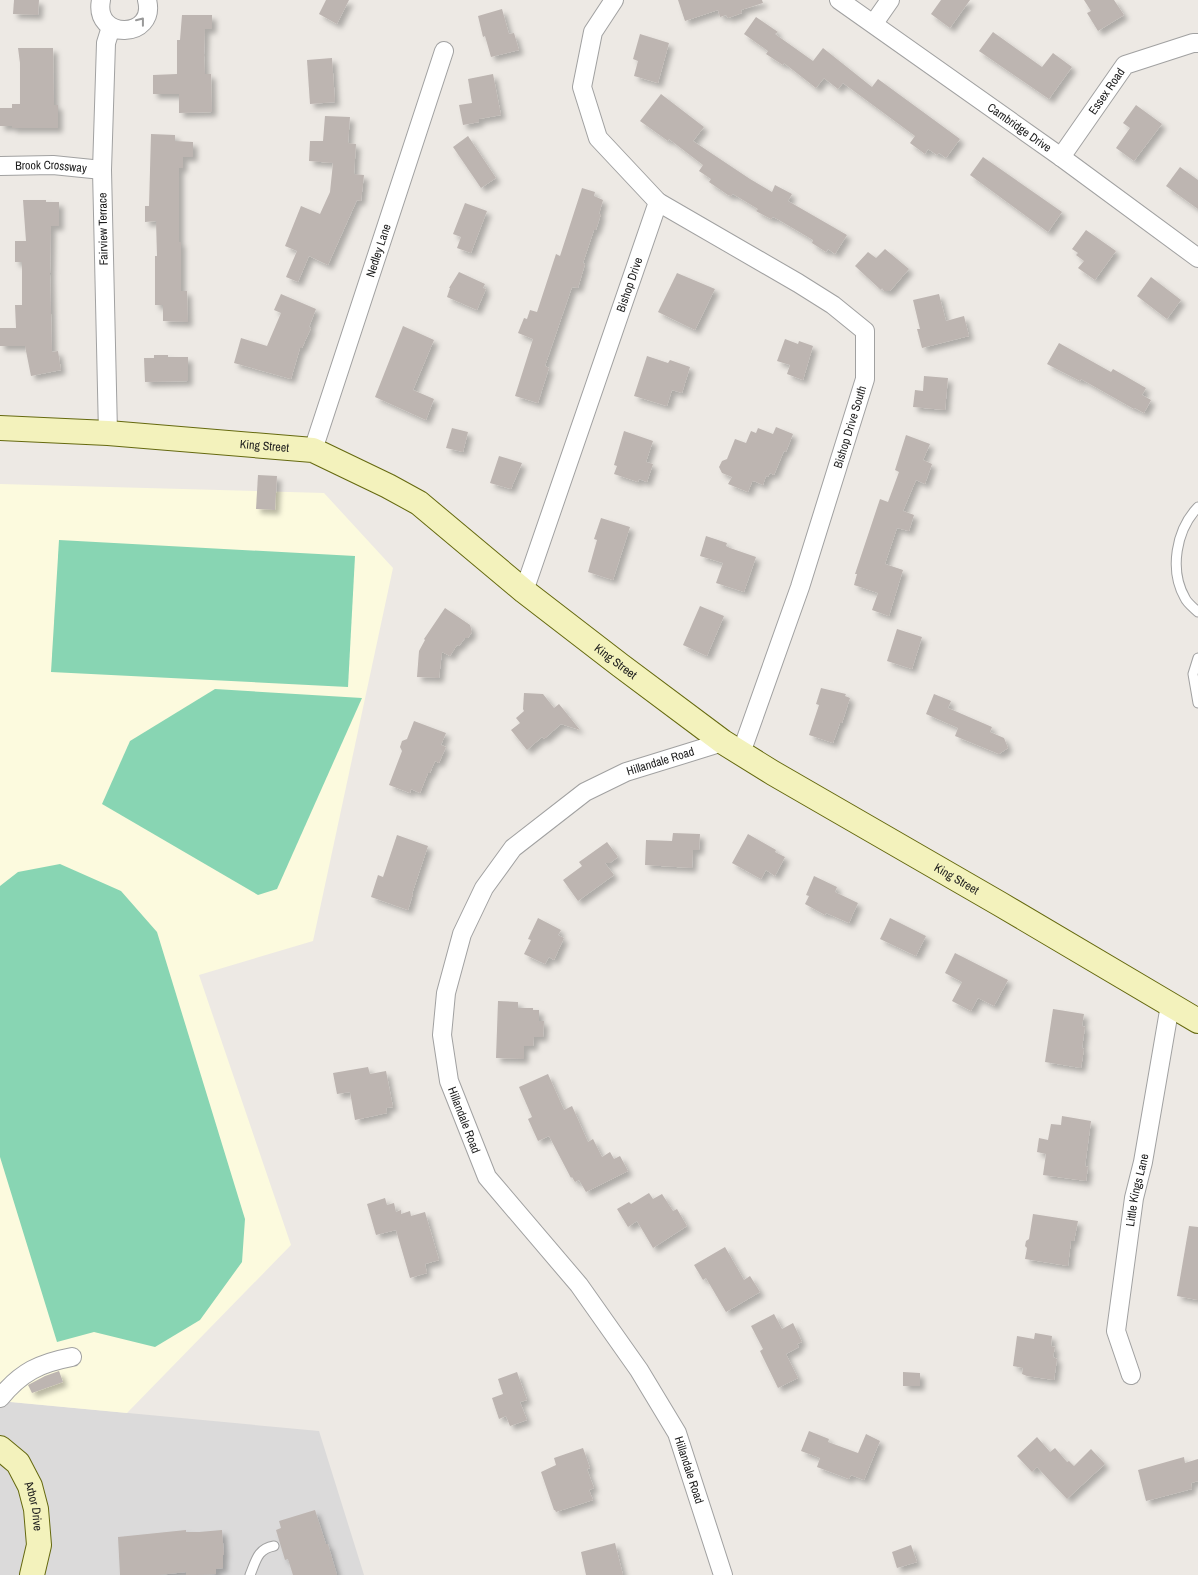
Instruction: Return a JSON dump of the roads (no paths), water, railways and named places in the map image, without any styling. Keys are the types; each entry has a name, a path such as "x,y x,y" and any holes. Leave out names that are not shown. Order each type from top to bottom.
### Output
{"main road":[{"name":"King Street","path":"0,428 108,433 312,450 388,486 419,504 524,591 620,665 732,747 773,773 1198,1021"},
{"name":"Arbor Drive","path":"0,1448 18,1463 30,1486 36,1509 38,1545 32,1575"}],"street":[{"path":"101,0 100,12 102,18 110,27 122,31 136,28 142,23 148,12 147,0"},
{"path":"614,0 593,32 582,87 598,138 658,202"},
{"name":"Cambridge Drive","path":"839,0 1061,157 1198,258"},
{"path":"874,23 890,0"},
{"name":"Fairview Terrace","path":"108,433 102,170 106,43 110,27"},
{"name":"Essex Road","path":"1061,157 1125,65 1198,43"},
{"name":"Nedley Lane","path":"312,450 444,51"},
{"name":"Brook Crossway","path":"0,166 53,165 102,170"},
{"name":"Bishop Drive","path":"524,591 658,202"},
{"name":"Bishop Drive South","path":"658,202 798,283 833,305 865,331 865,379 800,587 732,747"},
{"name":"Hillandale Road","path":"723,1575 677,1433 639,1370 579,1285 487,1177 449,1080 442,1034 446,993 462,934 484,888 513,848 585,792 626,772 732,747"},
{"name":"Little Kings Lane","path":"1131,1375 1116,1331 1134,1198 1143,1162 1170,1005"},
{"path":"0,1398 7,1389 31,1369 72,1357"}],"lane":[{"path":"1198,507 1189,517 1178,545 1176,576 1185,599 1198,612"},
{"path":"1198,658 1193,674 1198,703"},
{"path":"250,1575 258,1555 266,1547 274,1546"}]}
